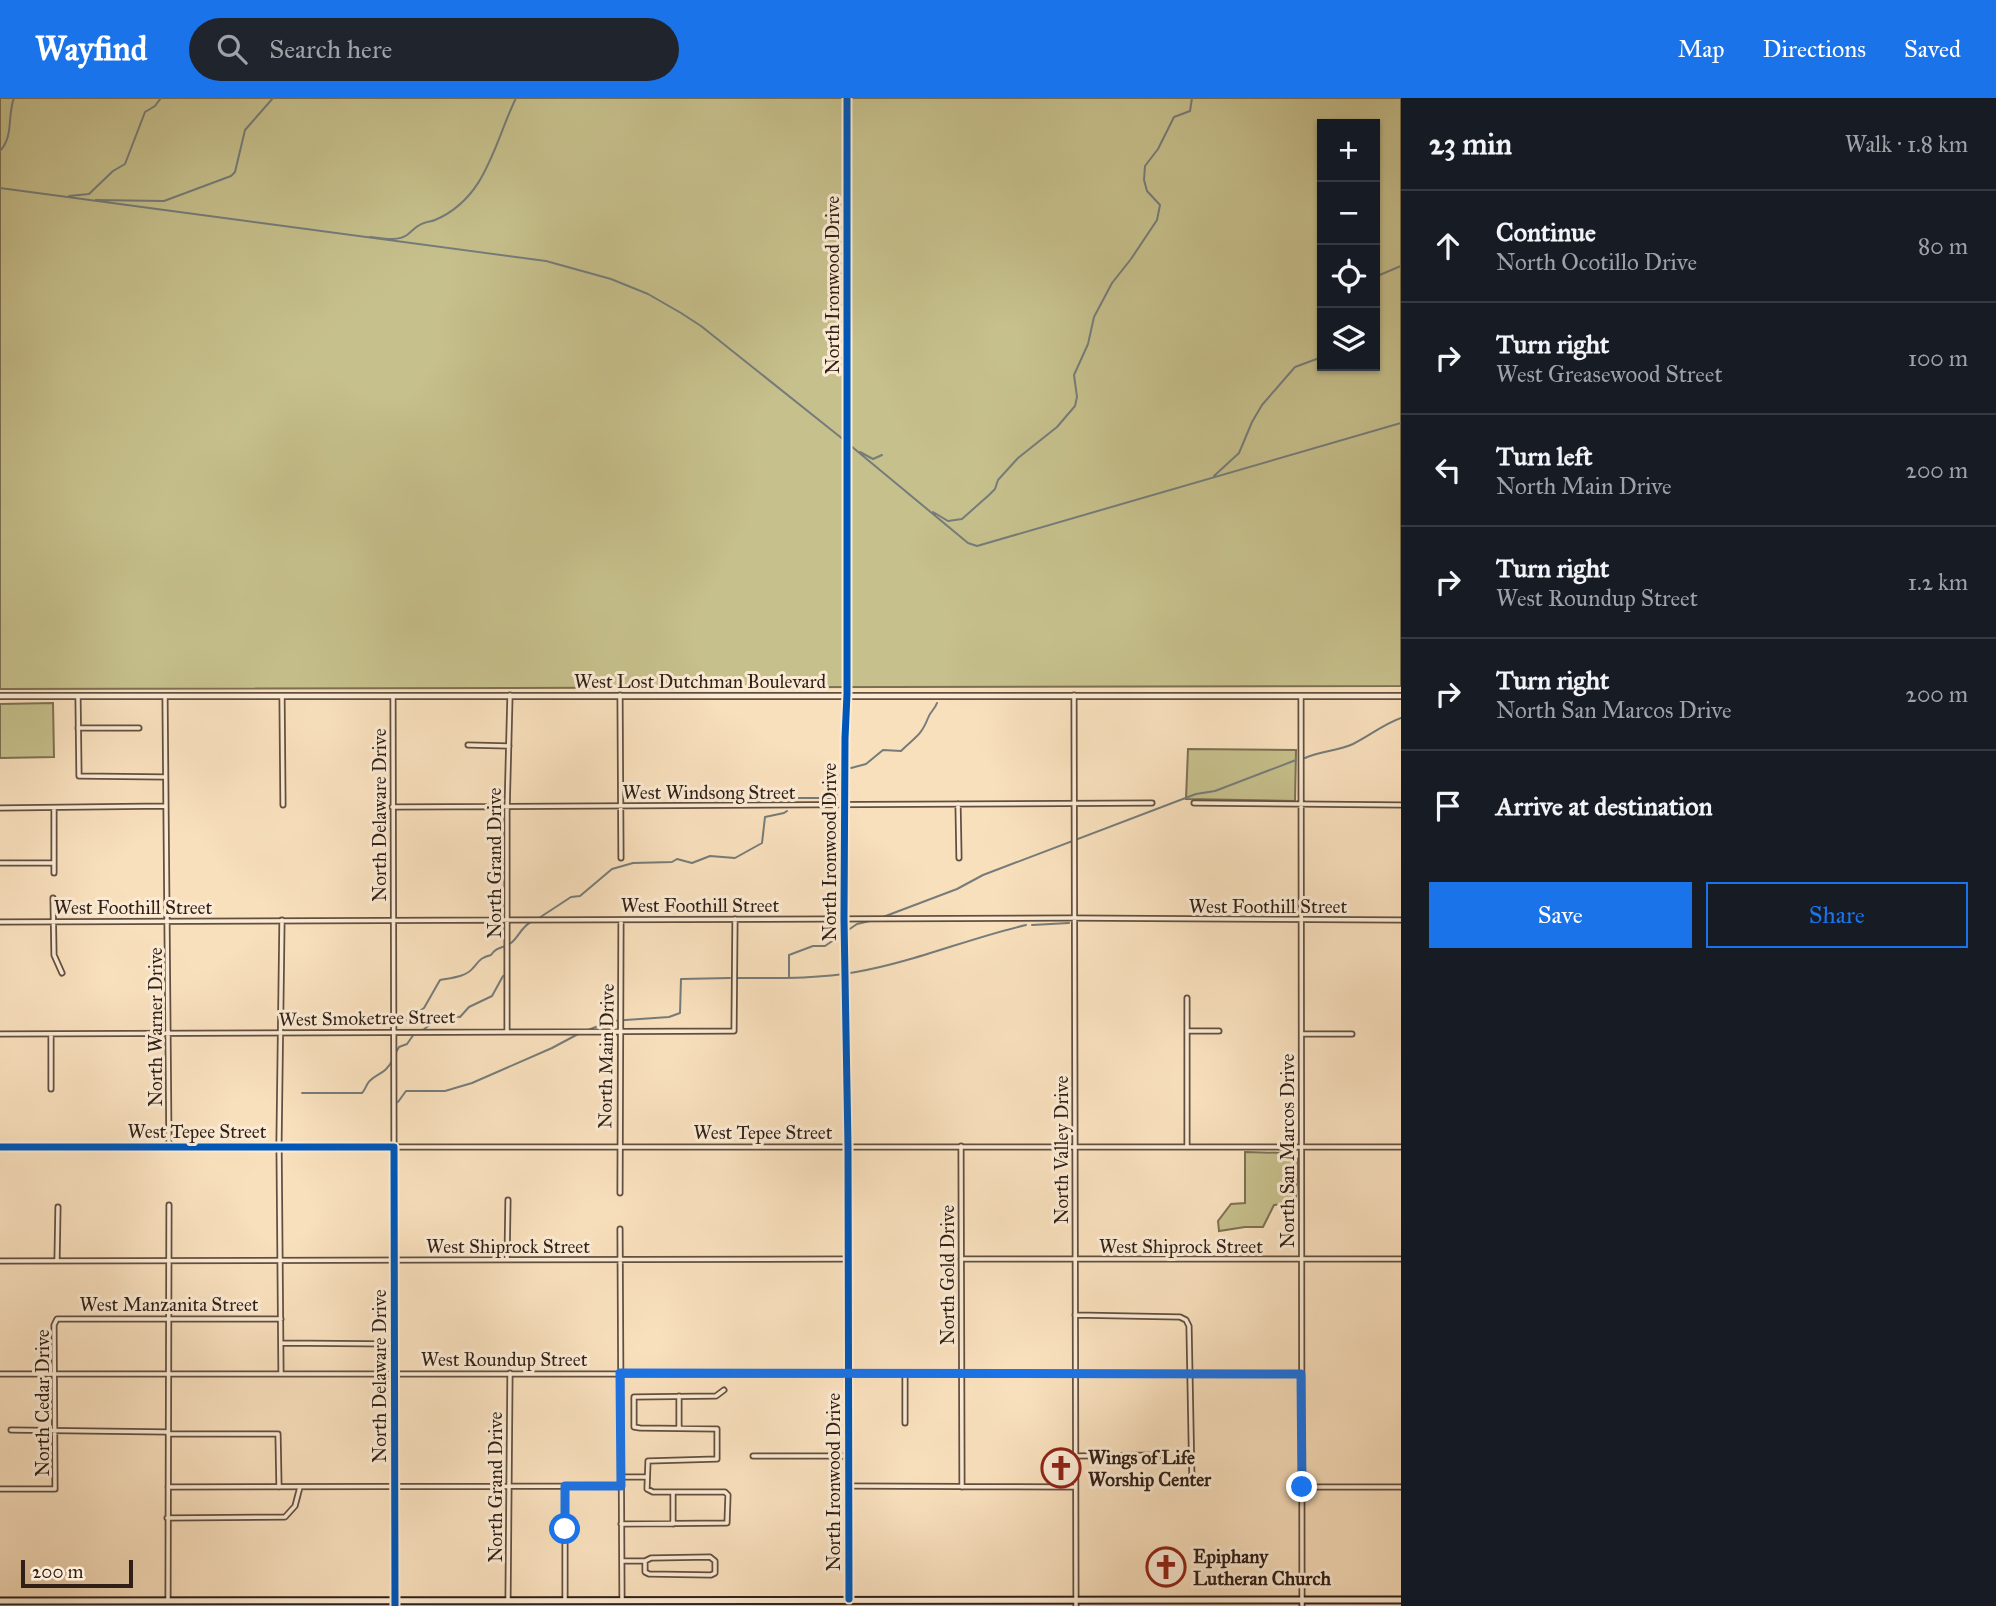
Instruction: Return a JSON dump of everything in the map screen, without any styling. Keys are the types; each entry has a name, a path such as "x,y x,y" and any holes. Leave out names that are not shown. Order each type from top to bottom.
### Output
{"main road":[{"path":"0,1601 1302,1603 1401,1600"}],"street":[{"name":"North Ironwood Drive","path":"847,98 847,694 844,919 848,1146 849,1603"},
{"name":"North Grand Drive","path":"507,1031 510,695"},
{"path":"620,695 621,858"},
{"name":"North Valley Drive","path":"1074,695 1076,1603"},
{"name":"West Lost Dutchman Boulevard","path":"0,696 1401,696"},
{"path":"78,696 79,776 165,777"},
{"name":"North Warner Drive","path":"165,696 169,1147"},
{"path":"282,696 283,805"},
{"name":"North Delaware Drive","path":"393,696 395,1603"},
{"name":"North San Marcos Drive","path":"1301,696 1302,1603"},
{"path":"78,728 139,728"},
{"path":"467,745 509,746"},
{"name":"West Windsong Street","path":"392,807 1152,803"},
{"path":"1194,803 1401,805"},
{"path":"958,804 959,858"},
{"path":"0,808 165,806"},
{"path":"54,808 54,873"},
{"path":"0,863 54,863"},
{"path":"53,898 54,955 62,973"},
{"name":"West Foothill Street","path":"0,922 1075,918 1401,920"},
{"name":"North Main Drive","path":"620,1193 621,919"},
{"name":"West Smoketree Street","path":"0,1034 734,1031 734,919"},
{"path":"281,1374 279,1147 282,920"},
{"path":"1187,998 1187,1146"},
{"path":"1187,1031 1219,1031"},
{"path":"51,1034 51,1089"},
{"path":"1301,1034 1352,1034"},
{"name":"North Gold Drive","path":"961,1146 962,1487"},
{"name":"West Tepee Street","path":"0,1147 1401,1147"},
{"path":"507,1260 508,1200"},
{"path":"168,1601 169,1205"},
{"path":"57,1261 58,1207"},
{"path":"620,1229 622,1600"},
{"name":"West Shiprock Street","path":"0,1261 848,1259"},
{"name":"West Shiprock Street","path":"961,1259 1401,1259"},
{"path":"1075,1315 1180,1317 1186,1320 1189,1326 1192,1483"},
{"name":"West Manzanita Street","path":"57,1319 281,1319"},
{"name":"North Cedar Drive","path":"0,1489 55,1489 54,1325 57,1319"},
{"path":"281,1343 394,1343"},
{"name":"North Grand Drive","path":"508,1600 510,1373"},
{"path":"905,1373 905,1423"},
{"name":"West Roundup Street","path":"0,1374 1301,1374"},
{"path":"621,1524 727,1522 727,1493 648,1491 648,1461 717,1459 716,1429 634,1427 634,1397 716,1396 724,1390"},
{"path":"679,1396 679,1428"},
{"path":"11,1430 278,1434 279,1487"},
{"path":"1075,1456 1163,1455"},
{"path":"753,1456 848,1456"},
{"path":"621,1477 647,1477"},
{"path":"565,1486 565,1600"},
{"path":"168,1487 621,1486"},
{"path":"848,1486 1075,1487"},
{"path":"167,1518 285,1517 295,1506 300,1487"},
{"path":"1302,1487 1401,1487"},
{"path":"673,1492 673,1524"},
{"path":"622,1561 710,1557 715,1561 715,1573 649,1574 645,1572 645,1561"}],"shaded area":[{"path":"0,98 1401,98 1401,686 0,689"},
{"path":"53,703 54,757 0,758 0,704"},
{"path":"1188,749 1296,750 1295,801 1186,799"},
{"path":"1245,1152 1286,1153 1298,1159 1296,1203 1274,1205 1263,1227 1219,1231 1218,1221 1231,1204 1245,1203"}],"waterway":[{"path":"0,151 9,132 14,98"},
{"path":"69,196 89,194 113,171 125,164 145,112 161,98"},
{"path":"96,200 164,201 231,176 235,172 245,130 273,98"},
{"path":"370,237 403,237 419,225 453,210 466,198 487,168 516,98"},
{"path":"933,512 948,521 962,519 995,489 998,480 1018,458 1057,427 1075,406 1077,397 1074,375 1088,344 1094,317 1112,283 1157,220 1160,205 1147,191 1144,180 1145,166 1158,149 1174,117 1190,111 1192,98"},
{"path":"0,188 546,261 611,279 648,294 701,326 844,440"},
{"path":"1380,275 1401,266"},
{"path":"1214,476 1239,453 1262,405 1295,367 1317,359"},
{"path":"851,446 968,543 977,546 1401,423"},
{"path":"860,452 873,459 882,455"},
{"path":"851,768 866,764 883,750 901,751 920,733 937,703"},
{"path":"1305,758 1353,744 1401,718"},
{"path":"883,917 957,889 983,875 1196,794 1215,791 1296,760"},
{"path":"794,801 796,798 835,798 837,777 841,774"},
{"path":"539,918 571,897 580,896 612,869 633,863 672,862 677,859 692,863 710,856 735,858 762,843 765,817 787,811"},
{"path":"789,978 789,955 813,946 825,946 857,924 870,921"},
{"path":"402,1023 424,1008 440,980 458,977 470,971 482,958 511,943 531,922"},
{"path":"1032,925 1069,923"},
{"path":"738,978 812,977 856,972 1026,925"},
{"path":"423,1030 443,1015 460,1017 469,1007 492,996 503,976"},
{"path":"588,1030 611,1021 669,1017 680,1013 681,979 730,978"},
{"path":"398,1102 406,1091 445,1091 472,1083 580,1033"},
{"path":"395,1054 414,1034"},
{"path":"302,1093 362,1093 371,1080 387,1068 393,1059"}],"cycle path":[{"path":"847,98 847,694 844,919 848,1146 849,1599"},
{"path":"0,1147 394,1147 395,1606"}],"place":[{"name":"Wings of Life Worship Center","path":"1061,1468"},
{"name":"Epiphany Lutheran Church","path":"1166,1567"}],"route":[{"path":"565,1529 565,1486 621,1486 620,1373 1301,1374 1302,1487"}]}
